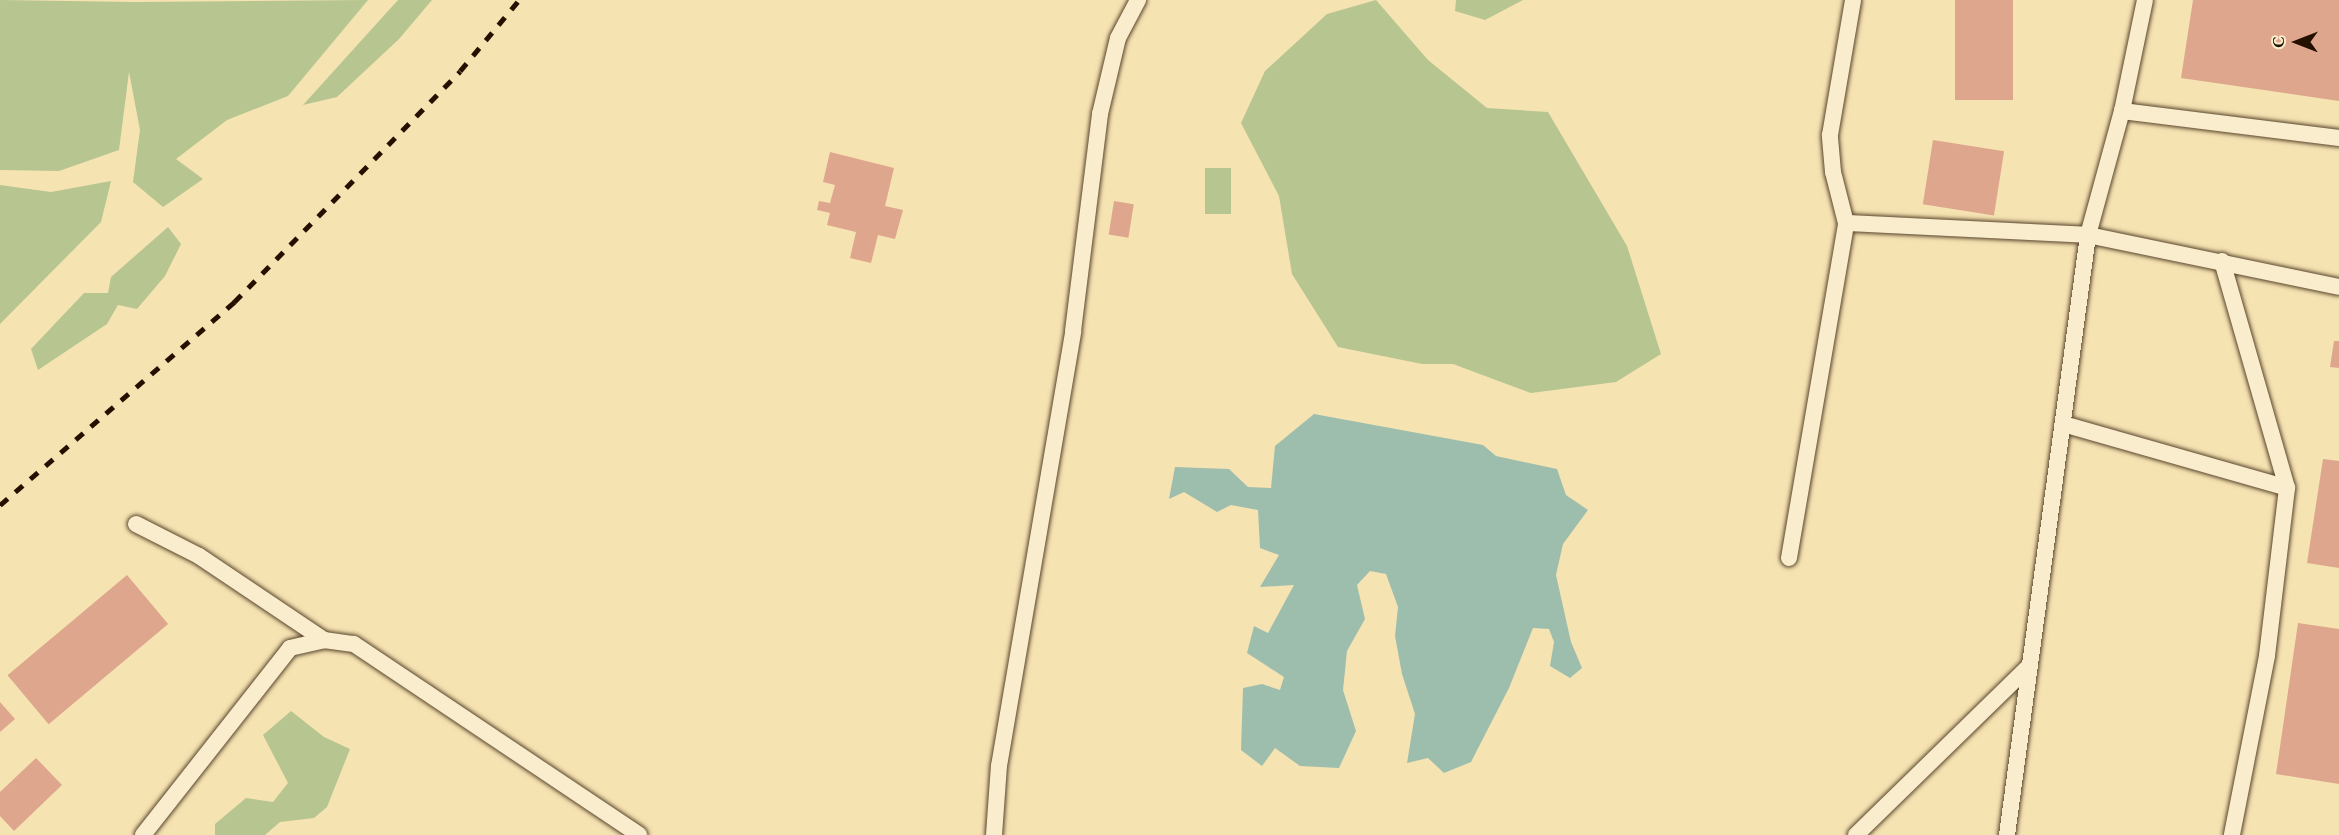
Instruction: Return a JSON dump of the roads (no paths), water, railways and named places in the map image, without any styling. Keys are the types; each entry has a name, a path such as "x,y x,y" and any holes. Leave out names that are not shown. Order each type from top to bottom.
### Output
{"lane":[{"path":"994,835 999,766 1073,331 1100,114 1118,39 1138,0"},
{"path":"1789,558 1846,223 1833,172 1830,135 1853,0"},
{"path":"2007,835 2088,235 2122,111 2145,0"},
{"path":"2122,111 2339,138"},
{"path":"1846,223 2088,235 2339,287"},
{"path":"2222,261 2287,488 2267,656 2232,835"},
{"path":"2063,424 2287,488"},
{"path":"136,524 199,556 324,640"},
{"path":"143,835 290,648 324,640 354,644 639,835"},
{"path":"1856,835 2030,666"}],"railway":[{"path":"0,505 234,302 460,71 519,0"}]}
